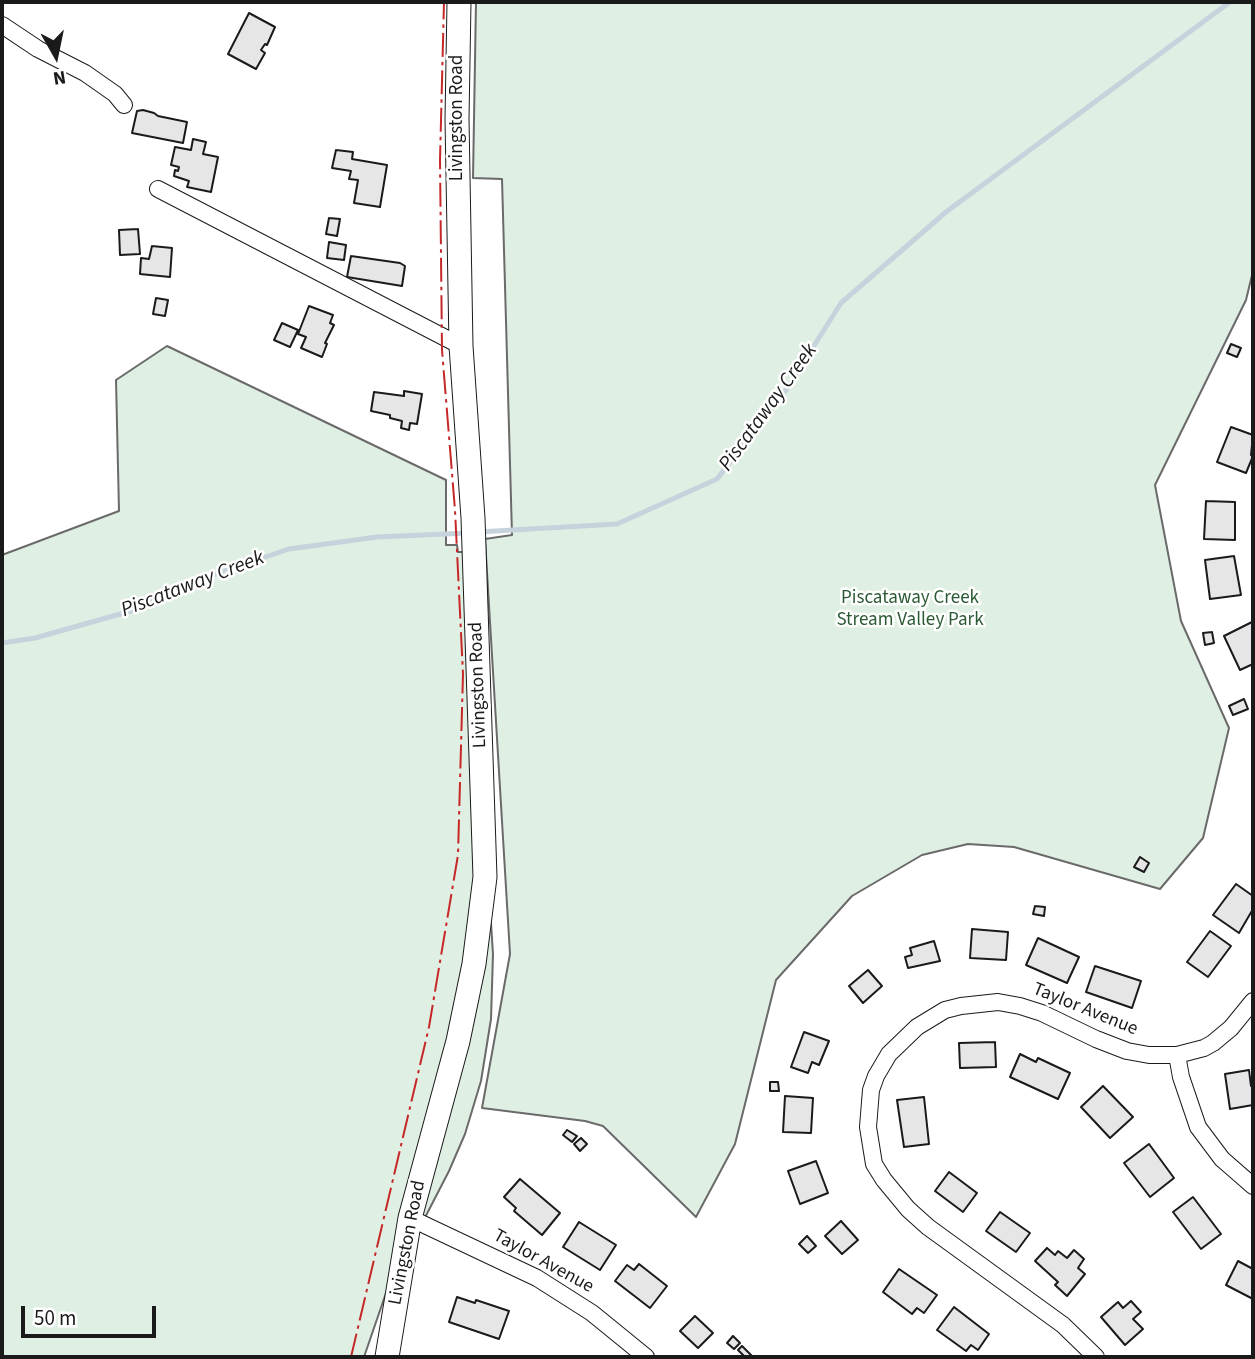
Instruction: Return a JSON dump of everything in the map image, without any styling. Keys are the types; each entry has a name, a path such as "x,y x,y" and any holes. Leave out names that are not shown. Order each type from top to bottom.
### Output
{"main road":[{"name":"Livingston Road","path":"387,1357 410,1219 458,1041 474,964 485,877 473,518 461,346 457,119 459,2"}],"street":[{"path":"2,24 38,49 85,73 115,94 124,105"},
{"path":"158,189 461,346"},
{"name":"Taylor Avenue","path":"1096,1357 1063,1325 928,1227 908,1209 874,1164 868,1127 871,1090 881,1066 889,1054 917,1027 945,1010 977,1003 998,1002 1042,1013 1097,1040 1127,1051 1149,1055 1177,1055 1213,1044 1231,1028 1253,1001"},
{"path":"1177,1055 1181,1077 1198,1127 1222,1159 1253,1186"},
{"name":"Taylor Avenue","path":"410,1219 537,1278 592,1313 640,1355"}],"green space":[{"name":"Piscataway Creek Stream Valley Park","path":"476,2 1253,2 1253,271 1246,300 1155,485 1181,621 1229,728 1203,838 1160,889 1014,847 968,844 922,855 852,896 776,980 735,1144 696,1217 603,1126 585,1121 482,1108 510,954 485,539 512,535 502,179 473,178"},
{"path":"167,346 446,480 446,545 457,545 458,552 467,552 493,954 491,1019 481,1081 465,1134 449,1171 386,1293 364,1357 2,1357 2,555 119,511 116,380"}],"building":[{"path":"249,13 275,27 267,45 261,50 265,53 256,69 228,54"},
{"path":"143,110 187,122 183,143 132,133 137,111"},
{"path":"193,139 206,142 203,154 218,157 211,192 187,187 189,181 174,176 179,167 171,165 175,147 191,150"},
{"path":"336,150 353,152 352,159 387,165 380,207 354,203 358,180 349,179 351,171 332,168"},
{"path":"329,218 340,219 337,236 326,234"},
{"path":"138,229 140,254 120,255 119,230"},
{"path":"329,242 346,245 344,260 327,258"},
{"path":"152,246 172,248 170,277 140,274 141,258 149,259"},
{"path":"351,256 400,263 405,266 402,286 347,277"},
{"path":"156,298 168,300 165,316 153,314"},
{"path":"309,306 333,315 330,323 334,325 325,343 327,344 322,357 301,348 306,337 298,334"},
{"path":"282,323 298,330 290,347 274,340"},
{"path":"1231,344 1241,348 1237,357 1227,353"},
{"path":"404,391 422,394 417,424 410,423 409,430 401,428 402,421 390,418 390,415 371,411 374,392 404,396"},
{"path":"1231,427 1253,435 1253,456 1246,473 1217,462"},
{"path":"1206,501 1235,502 1235,540 1204,539"},
{"path":"1234,556 1241,595 1210,599 1205,560"},
{"path":"1252,622 1253,664 1240,670 1224,636"},
{"path":"1212,632 1214,643 1205,645 1203,633"},
{"path":"1244,699 1248,709 1233,715 1229,706"},
{"path":"1140,857 1149,863 1144,872 1134,867"},
{"path":"1236,884 1253,896 1253,909 1239,933 1213,915"},
{"path":"1035,906 1045,907 1044,916 1033,914"},
{"path":"972,929 1008,932 1006,960 970,958"},
{"path":"1210,931 1231,946 1208,977 1187,962"},
{"path":"1038,938 1079,957 1067,983 1026,965"},
{"path":"934,941 940,961 908,968 905,957 912,955 910,948"},
{"path":"1095,966 1141,981 1132,1008 1086,992"},
{"path":"868,970 882,986 863,1003 849,986"},
{"path":"804,1032 829,1041 819,1065 812,1062 808,1073 791,1067"},
{"path":"995,1042 996,1067 960,1068 959,1043"},
{"path":"1020,1054 1036,1062 1038,1058 1070,1073 1058,1099 1010,1077"},
{"path":"1249,1070 1253,1086 1253,1105 1230,1109 1225,1074"},
{"path":"770,1082 778,1082 779,1091 770,1091"},
{"path":"1103,1086 1133,1117 1110,1138 1081,1107"},
{"path":"785,1096 813,1098 811,1133 783,1132"},
{"path":"924,1097 929,1144 904,1147 897,1100"},
{"path":"567,1130 577,1136 572,1142 563,1135"},
{"path":"581,1138 587,1144 580,1151 574,1144"},
{"path":"1149,1144 1174,1178 1150,1197 1124,1163"},
{"path":"816,1161 828,1193 800,1204 788,1171"},
{"path":"949,1172 977,1193 963,1212 935,1191"},
{"path":"520,1179 560,1213 542,1235 514,1211 516,1208 504,1197"},
{"path":"1193,1197 1221,1234 1201,1249 1173,1212"},
{"path":"1000,1212 1030,1233 1016,1252 986,1231"},
{"path":"841,1221 858,1240 842,1254 825,1236"},
{"path":"579,1222 616,1245 600,1270 563,1247"},
{"path":"807,1236 816,1246 808,1253 799,1244"},
{"path":"1047,1248 1055,1255 1058,1251 1067,1258 1074,1250 1084,1259 1078,1268 1085,1274 1067,1296 1055,1285 1058,1282 1035,1261"},
{"path":"1238,1261 1253,1269 1253,1299 1226,1285"},
{"path":"639,1264 667,1286 650,1308 615,1281 627,1265 634,1270"},
{"path":"899,1269 937,1295 924,1313 917,1308 912,1314 883,1292"},
{"path":"457,1297 509,1311 499,1339 449,1322"},
{"path":"1131,1301 1141,1312 1133,1319 1143,1329 1125,1345 1101,1317 1118,1302 1123,1308"},
{"path":"954,1307 989,1334 978,1350 971,1345 966,1351 937,1330"},
{"path":"695,1316 713,1333 698,1348 680,1331"},
{"path":"733,1336 740,1343 734,1349 727,1343"},
{"path":"742,1346 751,1357 745,1357 738,1350"}],"waterway":[{"name":"Piscataway Creek","path":"478,532 617,524 717,479 786,390 841,303 946,212 1230,2"},
{"name":"Piscataway Creek","path":"2,643 35,638 131,611 189,583 289,549 377,537 468,533"}],"power":[{"path":"351,1357 429,1027 458,855 463,674 455,510 442,350 440,160 444,2"}]}
